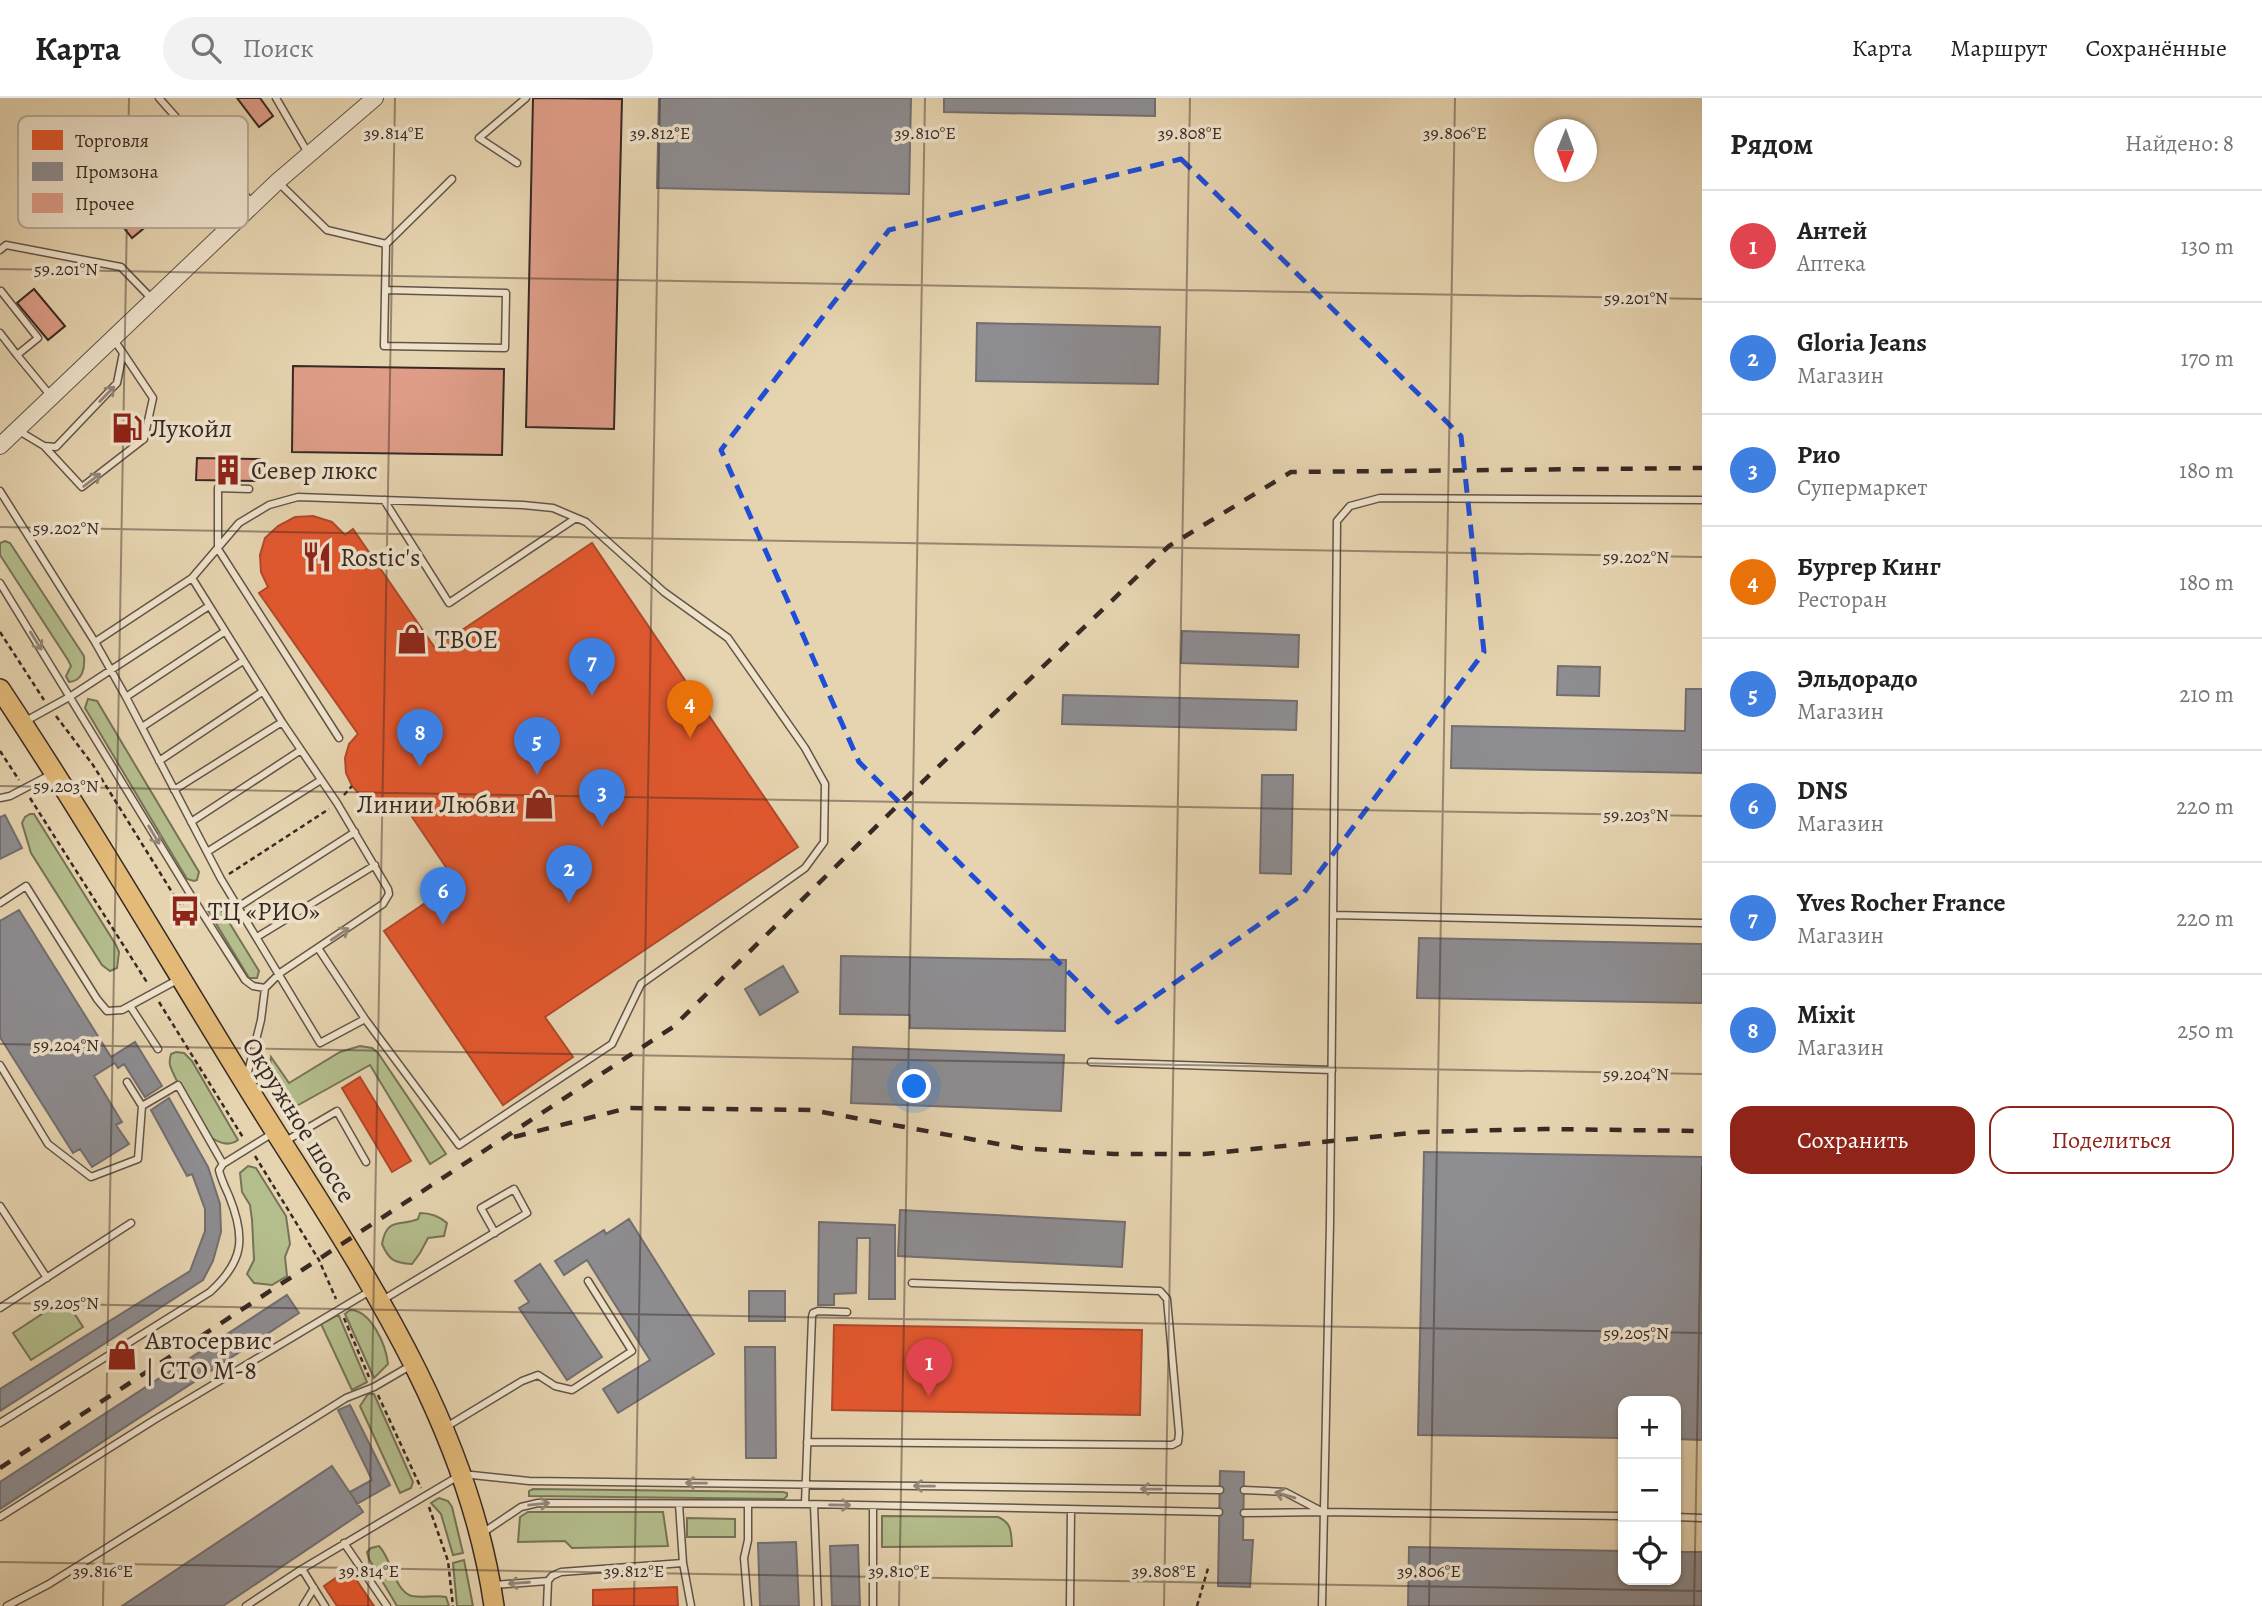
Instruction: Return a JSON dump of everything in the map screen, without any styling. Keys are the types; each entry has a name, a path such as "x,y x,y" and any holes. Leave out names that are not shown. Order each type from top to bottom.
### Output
{"main road":[{"name":"Окружное шоссе","path":"0,689 279,1137 414,1363 462,1474 480,1535 494,1606"}],"street":[{"path":"248,210 375,98"},
{"path":"0,446 228,228"}],"lane":[{"path":"159,98 175,116"},
{"path":"276,98 309,154"},
{"path":"517,163 479,138 526,98"},
{"path":"386,290 506,293 505,348 384,346 386,244 452,178"},
{"path":"278,181 327,230 386,244"},
{"path":"248,197 254,204"},
{"path":"0,238 3,247 121,267 152,299"},
{"path":"1,291 38,338 18,355"},
{"path":"0,333 51,397"},
{"path":"17,430 44,446 82,487 145,439 153,398 113,338"},
{"path":"44,446 56,447 117,383 123,352"},
{"path":"249,489 218,488 218,549 340,738"},
{"path":"0,491 95,642 221,879 320,1043 365,1018"},
{"path":"95,642 191,578 239,523 269,506 298,498 553,508 586,522 664,592 728,638 805,748 825,784 824,842 805,868 640,984 612,1044 459,1145 365,1018 318,948"},
{"path":"1322,1606 1332,1070 1337,521 1350,506 1380,498 1702,500"},
{"path":"384,500 449,603 576,518"},
{"path":"191,578 262,692 337,803 375,865 389,894 383,904 279,973 265,988 257,1042 244,1083"},
{"path":"0,583 245,980 253,986 265,988"},
{"path":"22,723 71,696 209,606"},
{"path":"126,697 224,632"},
{"path":"142,727 243,661"},
{"path":"159,761 262,692"},
{"path":"174,790 282,722"},
{"path":"191,822 301,750"},
{"path":"0,797 10,796 54,774"},
{"path":"207,852 321,780"},
{"path":"238,907 355,832"},
{"path":"257,937 375,865"},
{"path":"0,903 26,886 107,1011 122,1010 181,978"},
{"path":"1333,915 1702,923"},
{"path":"130,1006 158,1049"},
{"path":"1091,1062 1332,1070"},
{"path":"0,1065 48,1144 91,1177 138,1159 142,1106 127,1082"},
{"path":"142,1106 178,1085 223,1164"},
{"path":"0,1423 210,1292 228,1275 239,1252 233,1209 220,1178 219,1170 223,1164 249,1147 279,1137 337,1111 366,1162"},
{"path":"0,1517 340,1308 376,1296 495,1233 527,1213 514,1189 481,1208 495,1233"},
{"path":"0,1206 47,1278"},
{"path":"0,1308 131,1223"},
{"path":"444,1428 522,1381 538,1376 555,1386 572,1390 632,1351 587,1282"},
{"path":"807,1442 1158,1445 1178,1442 1180,1433 1165,1294 912,1283"},
{"path":"805,1504 812,1317 813,1313 818,1311 847,1312"},
{"path":"7,1606 49,1584 346,1398 374,1387 414,1363"},
{"path":"246,1606 302,1569 462,1474 529,1481 1220,1490"},
{"path":"1244,1490 1285,1492 1323,1512"},
{"path":"480,1535 521,1507 538,1503 805,1504 1219,1513"},
{"path":"679,1504 683,1563 691,1606"},
{"path":"748,1504 748,1540 744,1558 748,1606"},
{"path":"814,1505 818,1606"},
{"path":"873,1506 873,1606"},
{"path":"1070,1606 1071,1510"},
{"path":"1244,1513 1618,1516"},
{"path":"1681,1517 1702,1517"},
{"path":"344,1544 387,1606"},
{"path":"547,1606 548,1581 561,1572 683,1563"},
{"path":"302,1569 325,1606"},
{"path":"491,1585 548,1581"},
{"path":"303,1606 313,1588"}],"path":[{"path":"0,632 49,707 93,765 180,905 192,897"},
{"path":"0,751 319,1260 424,1495 448,1561 453,1606"},
{"path":"221,879 337,803 352,786"},
{"path":"1197,1606 1209,1564"}],"highlighted area":[{"path":"1181,159 1461,436 1484,652 1303,894 1118,1022 859,762 721,450 889,230"}],"green space":[{"path":"0,543 10,543 84,656 82,673 74,681 69,682 66,676 71,666 68,660 0,555"},
{"path":"88,699 97,701 199,872 197,880 187,879 85,708"},
{"path":"30,814 34,814 116,945 119,952 117,968 110,971 102,965 31,853 22,823"},
{"path":"216,901 259,971 257,978 249,978 206,907"},
{"path":"360,1046 372,1048 378,1053 446,1154 430,1164 370,1065 293,1108 270,1066 271,1057 289,1083 340,1052"},
{"path":"184,1053 192,1061 238,1140 229,1144 222,1143 208,1134 172,1071 171,1054"},
{"path":"248,1166 256,1168 286,1216 290,1244 285,1257 287,1276 272,1285 254,1283 247,1274 254,1260 252,1220 250,1205 242,1192 240,1173"},
{"path":"420,1213 435,1215 447,1223 444,1236 428,1238 412,1264 393,1260 382,1244 387,1230 394,1224 418,1219"},
{"path":"65,1299 83,1327 31,1360 13,1333"},
{"path":"350,1310 365,1316 371,1322 384,1348 388,1364 374,1378 345,1314"},
{"path":"339,1316 367,1382 352,1390 321,1324"},
{"path":"368,1394 374,1394 413,1482 411,1488 400,1493 360,1406"},
{"path":"529,1491 783,1492 787,1493 787,1496 784,1499 529,1496"},
{"path":"439,1498 448,1501 452,1507 463,1553 453,1555 441,1514 431,1503"},
{"path":"528,1512 663,1512 668,1546 572,1548 565,1541 518,1542 520,1517"},
{"path":"882,1516 998,1517 1008,1525 1012,1546 882,1547"},
{"path":"687,1518 735,1519 735,1537 687,1537"},
{"path":"379,1546 406,1593 416,1597 446,1597 449,1606 397,1606 369,1559 367,1552"},
{"path":"464,1560 473,1606 457,1606 453,1563"}],"building: Торговля":[{"path":"313,516 332,522 345,535 353,529 435,648 592,543 798,847 545,1017 573,1057 503,1105 384,931 456,882 404,805 390,808 375,805 362,797 352,786 346,773 345,758 349,744 358,734 259,593 268,587 261,572 260,555 265,538 278,526 295,517"},
{"path":"360,1077 411,1161 392,1172 342,1088"},
{"path":"834,1325 1142,1330 1140,1415 832,1410"},
{"path":"349,1569 374,1606 337,1606 324,1586"},
{"path":"677,1587 678,1606 593,1606 593,1590"}],"building: Промзона":[{"path":"659,98 911,98 909,194 657,188"},
{"path":"944,98 1155,98 1155,116 944,112"},
{"path":"977,323 1160,327 1158,384 976,381"},
{"path":"1182,631 1299,635 1298,667 1181,663"},
{"path":"1558,666 1600,667 1599,696 1557,695"},
{"path":"1686,689 1702,689 1702,773 1451,768 1452,726 1685,731"},
{"path":"1063,695 1297,701 1296,730 1062,724"},
{"path":"1262,775 1293,775 1291,874 1260,873"},
{"path":"5,815 22,848 0,859 0,817"},
{"path":"19,910 111,1057 135,1042 162,1086 145,1097 124,1064 118,1068 115,1063 94,1076 122,1122 116,1125 129,1144 92,1167 80,1149 73,1153 0,1037 0,921"},
{"path":"1419,938 1702,944 1702,1003 1417,998"},
{"path":"841,956 1066,960 1065,1031 910,1028 910,1015 840,1014"},
{"path":"783,966 798,992 760,1015 745,989"},
{"path":"853,1047 1064,1055 1061,1111 851,1103"},
{"path":"169,1098 208,1167 220,1204 221,1232 213,1261 203,1280 0,1411 0,1389 190,1271 205,1231 205,1209 192,1174 187,1176 151,1110"},
{"path":"1424,1152 1702,1157 1702,1440 1681,1439 1681,1396 1618,1396 1618,1438 1418,1435"},
{"path":"900,1210 1125,1222 1122,1267 898,1256"},
{"path":"629,1219 714,1354 618,1413 603,1389 650,1360 587,1260 564,1275 555,1261 604,1230 606,1234"},
{"path":"819,1222 895,1225 895,1299 869,1299 870,1238 857,1238 856,1293 834,1294 834,1305 818,1305"},
{"path":"540,1264 602,1357 567,1380 519,1308 529,1302 515,1281"},
{"path":"749,1291 785,1291 785,1321 749,1321"},
{"path":"287,1295 299,1313 0,1509 0,1482"},
{"path":"745,1347 775,1347 776,1458 746,1458"},
{"path":"350,1405 390,1485 357,1504 350,1492 372,1480 338,1410"},
{"path":"332,1466 363,1512 223,1606 122,1606"},
{"path":"1220,1471 1244,1472 1243,1540 1253,1540 1250,1587 1218,1586"},
{"path":"796,1542 799,1606 760,1606 758,1543"},
{"path":"858,1545 860,1606 832,1606 830,1546"},
{"path":"1409,1547 1618,1551 1618,1585 1681,1585 1681,1552 1702,1552 1702,1606 1408,1606"}],"building: Прочее":[{"path":"237,98 260,98 273,116 259,127"},
{"path":"533,98 622,99 614,429 526,427"},
{"path":"124,228 144,228 132,238"},
{"path":"34,289 65,326 48,340 17,303"},
{"path":"293,366 504,369 502,455 292,452"},
{"name":"Север люкс","path":"197,458 260,459 259,481 196,480"}],"railway":[{"path":"0,1468 673,1027 890,813 1169,546 1291,472 1702,468"},
{"path":"514,1137 628,1108 811,1110 1020,1148 1114,1154 1204,1154 1421,1132 1544,1129 1702,1131"}],"place":[{"name":"Лукойл","path":"127,428"},
{"name":"Север люкс","path":"228,470"},
{"name":"Rostic's","path":"317,557"},
{"name":"ТВОЕ","path":"412,639"},
{"name":"Yves Rocher France","path":"592,696"},
{"name":"Бургер Кинг","path":"690,738"},
{"name":"Mixit","path":"420,767"},
{"name":"Эльдорадо","path":"537,775"},
{"name":"Линии Любви","path":"539,804"},
{"name":"Рио","path":"602,827"},
{"name":"Gloria Jeans","path":"569,903"},
{"name":"ТЦ «РИО»","path":"185,911"},
{"name":"DNS","path":"443,925"},
{"name":"Автосервис | СТО М-8","path":"122,1355"},
{"name":"Антей","path":"929,1397"}]}
